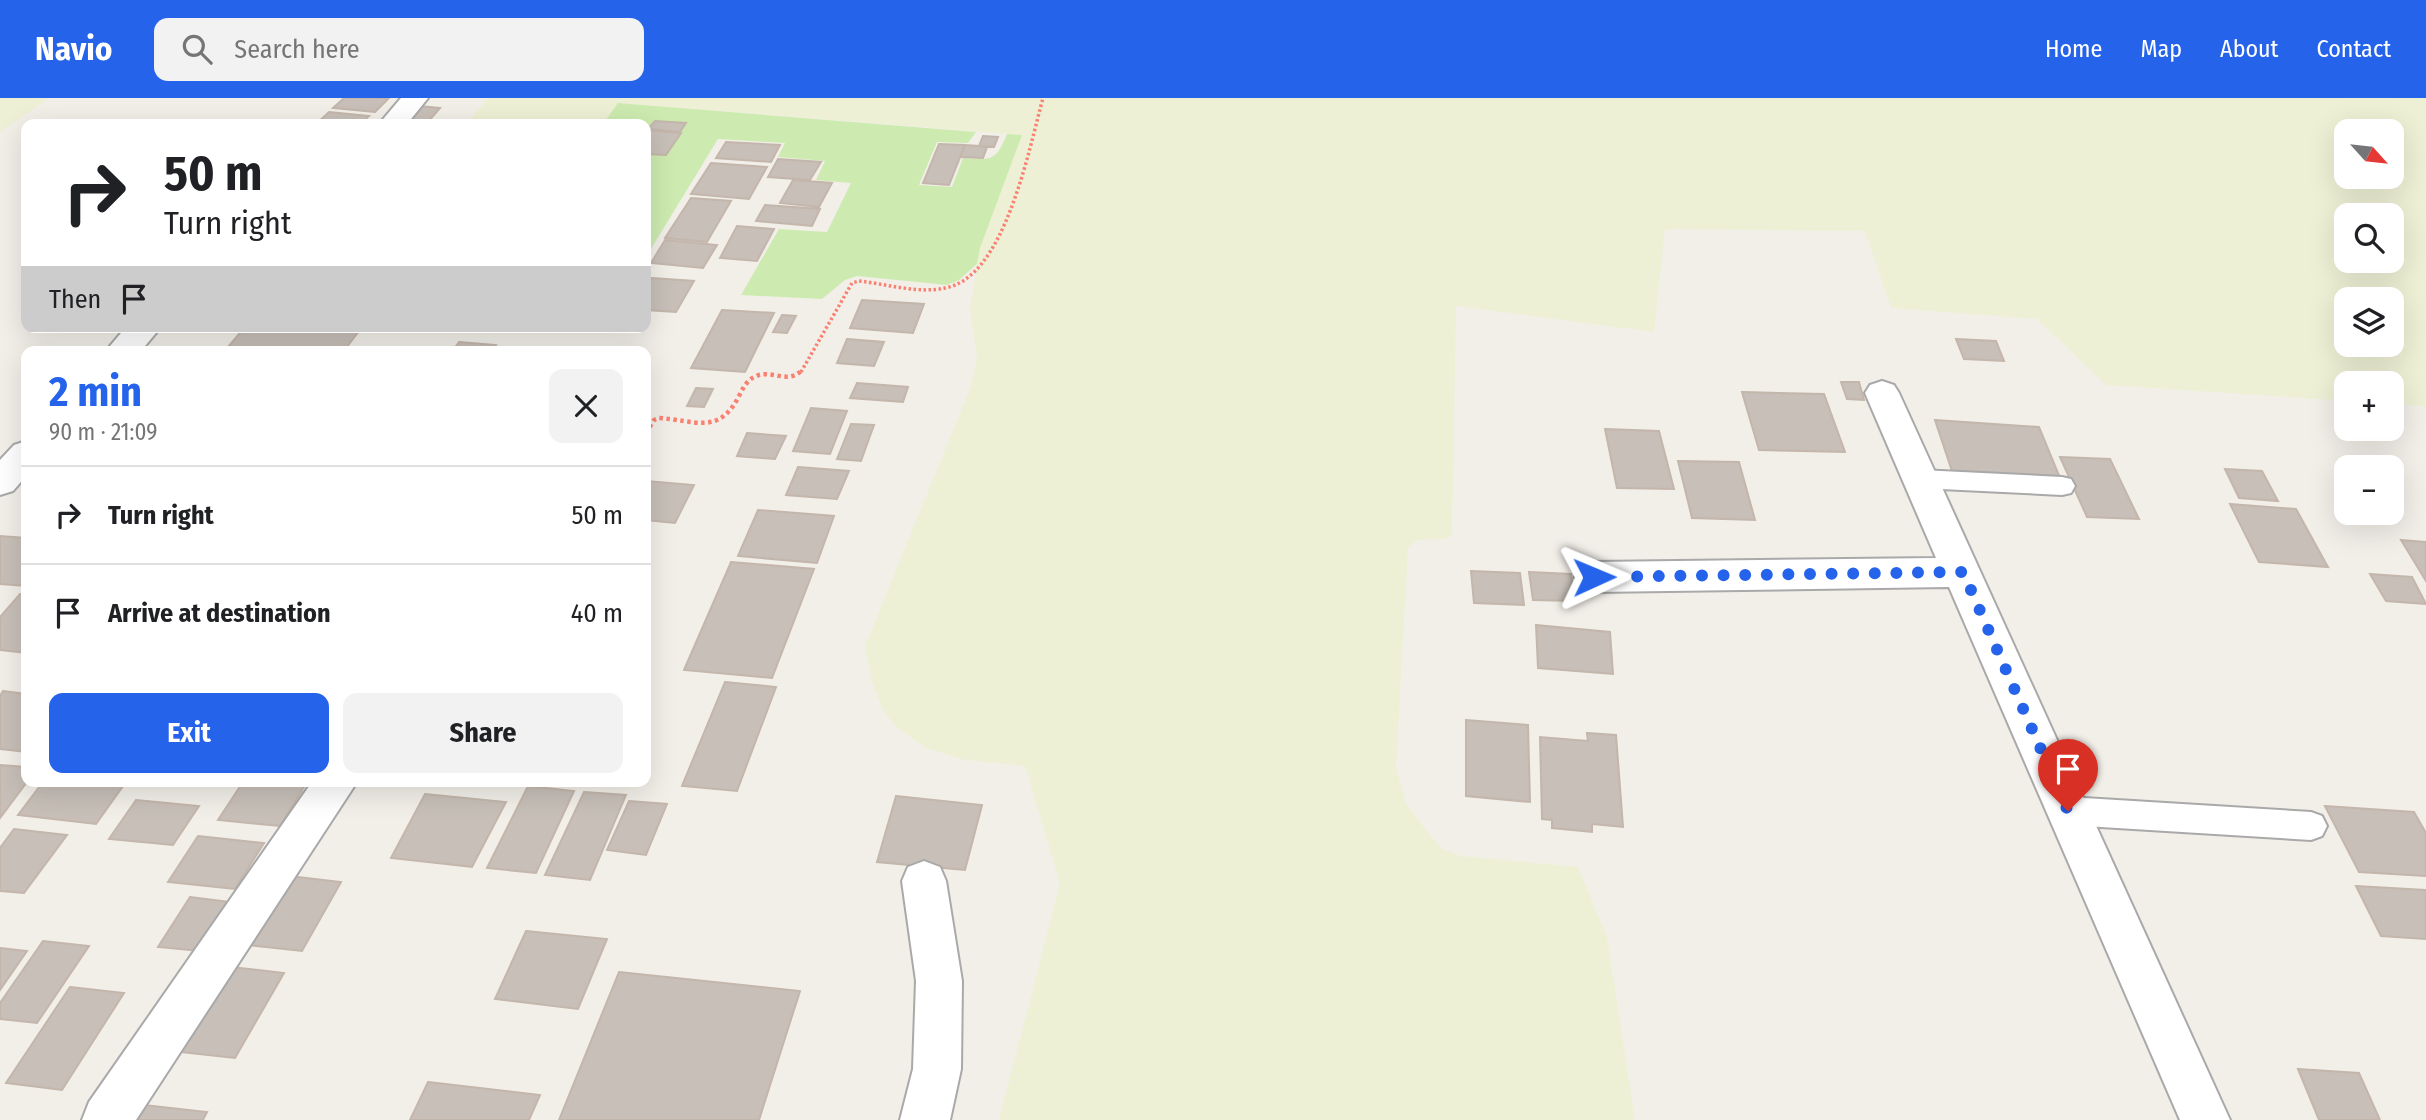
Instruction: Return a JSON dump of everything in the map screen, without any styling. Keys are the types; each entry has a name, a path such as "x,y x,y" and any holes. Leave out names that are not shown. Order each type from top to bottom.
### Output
{"street":[{"path":"397,119 415,98"},
{"path":"127,346 139,333"},
{"path":"1882,393 2205,1120"},
{"path":"0,482 21,459"},
{"path":"1594,577 1963,572"},
{"path":"107,1120 333,787"},
{"path":"924,881 939,981 937,1069 925,1120"}],"lane":[{"path":"1920,479 2062,486"},
{"path":"2068,811 2312,826"}],"path":[{"path":"651,425 659,418 704,422 720,420 731,411 745,386 755,376 764,374 788,379 800,373 852,283 859,281 946,289 965,281 983,262 1003,226 1023,175 1029,142 1043,98"}],"green space":[{"path":"0,98 49,98 0,132"},
{"path":"488,98 2426,98 2426,406 2404,405 2404,371 2334,371 2334,400 2106,385 2037,319 1891,308 1865,231 1665,229 1654,332 1456,306 1452,531 1450,537 1445,539 1417,540 1408,548 1396,768 1406,803 1443,849 1461,856 1578,867 1607,937 1635,1120 999,1120 1060,883 1025,766 965,760 926,748 897,728 883,710 872,683 865,646 971,386 977,359 970,308 980,248 1021,135 619,103 607,119 470,119"},
{"path":"618,103 976,132 968,143 937,142 919,185 952,187 963,158 986,159 996,154 1007,134 1022,135 980,248 977,264 959,280 947,285 857,276 845,280 822,299 741,295 779,229 827,232 851,183 816,180 825,161 778,157 785,143 718,139 651,249 651,119 607,119"}],"building":[{"path":"344,98 389,98 375,112 333,108"},
{"path":"420,106 440,108 431,119 408,119"},
{"path":"329,112 369,116 366,119 321,119"},
{"path":"655,121 686,123 680,132 651,129"},
{"path":"651,130 681,133 666,155 651,154"},
{"path":"983,136 998,137 994,147 979,146"},
{"path":"726,142 780,145 771,162 716,158"},
{"path":"939,144 965,145 949,185 923,183"},
{"path":"965,145 987,147 983,158 960,157"},
{"path":"778,159 821,162 810,180 768,177"},
{"path":"711,163 767,167 749,199 691,194"},
{"path":"793,180 832,183 819,207 780,203"},
{"path":"691,198 731,201 707,242 665,238"},
{"path":"765,205 820,209 812,226 756,221"},
{"path":"737,226 774,229 757,261 720,258"},
{"path":"665,240 717,245 703,268 651,263"},
{"path":"651,280 694,281 676,312 651,310"},
{"path":"862,300 924,304 913,333 850,328"},
{"path":"722,310 774,313 745,372 691,368"},
{"path":"782,315 796,316 787,333 773,332"},
{"path":"240,333 357,333 348,346 229,346"},
{"path":"847,339 884,342 874,366 837,363"},
{"path":"1956,339 1996,341 2004,361 1964,359"},
{"path":"459,342 496,345 495,346 456,346"},
{"path":"1841,382 1859,382 1864,400 1847,399"},
{"path":"857,383 908,387 903,402 850,398"},
{"path":"696,388 713,389 704,407 687,406"},
{"path":"1742,392 1824,394 1845,452 1759,450"},
{"path":"811,408 847,411 830,454 793,451"},
{"path":"1935,420 2039,427 2060,478 1952,471"},
{"path":"851,424 874,425 861,461 837,459"},
{"path":"1605,429 1659,431 1674,489 1617,488"},
{"path":"747,433 786,436 775,459 737,456"},
{"path":"2060,457 2110,459 2139,519 2087,517"},
{"path":"1678,461 1739,462 1755,520 1692,518"},
{"path":"798,467 849,471 837,499 786,495"},
{"path":"2225,469 2262,471 2278,501 2239,498"},
{"path":"651,481 694,485 675,523 651,521"},
{"path":"2230,504 2296,509 2328,567 2259,562"},
{"path":"758,510 834,516 817,563 738,556"},
{"path":"0,536 21,538 21,586 0,584"},
{"path":"2401,540 2426,542 2426,581"},
{"path":"731,562 814,569 772,678 684,670"},
{"path":"1471,571 1520,573 1524,605 1474,603"},
{"path":"1529,572 1571,574 1575,601 1533,600"},
{"path":"2370,574 2412,577 2426,604 2386,601"},
{"path":"21,594 21,652 0,650 0,617"},
{"path":"1536,625 1610,632 1613,674 1538,668"},
{"path":"725,682 776,687 737,791 682,786"},
{"path":"3,691 21,693 21,751 0,749 0,696"},
{"path":"1466,720 1528,725 1530,802 1466,796"},
{"path":"1587,733 1616,735 1623,827 1592,824 1592,832 1552,828 1552,820 1542,819 1540,737 1588,741"},
{"path":"0,765 21,767 21,787 23,787 0,818"},
{"path":"39,787 122,787 96,824 18,815"},
{"path":"240,787 304,787 280,826 218,820"},
{"path":"528,787 574,791 536,873 487,868"},
{"path":"584,792 626,795 590,880 545,875"},
{"path":"425,794 506,802 472,867 391,858"},
{"path":"896,796 982,805 965,870 877,862"},
{"path":"136,800 199,806 173,845 109,839"},
{"path":"629,801 667,804 646,855 607,850"},
{"path":"2325,806 2414,812 2426,833 2426,876 2359,872"},
{"path":"14,829 67,835 24,893 0,891 0,848"},
{"path":"198,836 264,843 235,889 168,882"},
{"path":"289,876 341,882 302,951 248,945"},
{"path":"2356,886 2426,890 2426,939 2381,936"},
{"path":"190,897 230,902 200,951 158,947"},
{"path":"526,931 607,939 578,1009 495,999"},
{"path":"43,941 89,946 37,1023 0,1019 0,1003"},
{"path":"0,948 27,951 0,990"},
{"path":"222,966 284,973 235,1058 171,1051"},
{"path":"619,972 800,991 759,1120 559,1120"},
{"path":"70,987 124,993 62,1090 6,1083"},
{"path":"2298,1069 2359,1073 2380,1120 2319,1120"},
{"path":"428,1082 540,1095 529,1120 410,1120"},
{"path":"126,1103 207,1112 203,1120 116,1120"}],"route":[{"path":"1594,577 1963,572 2068,811"}]}
